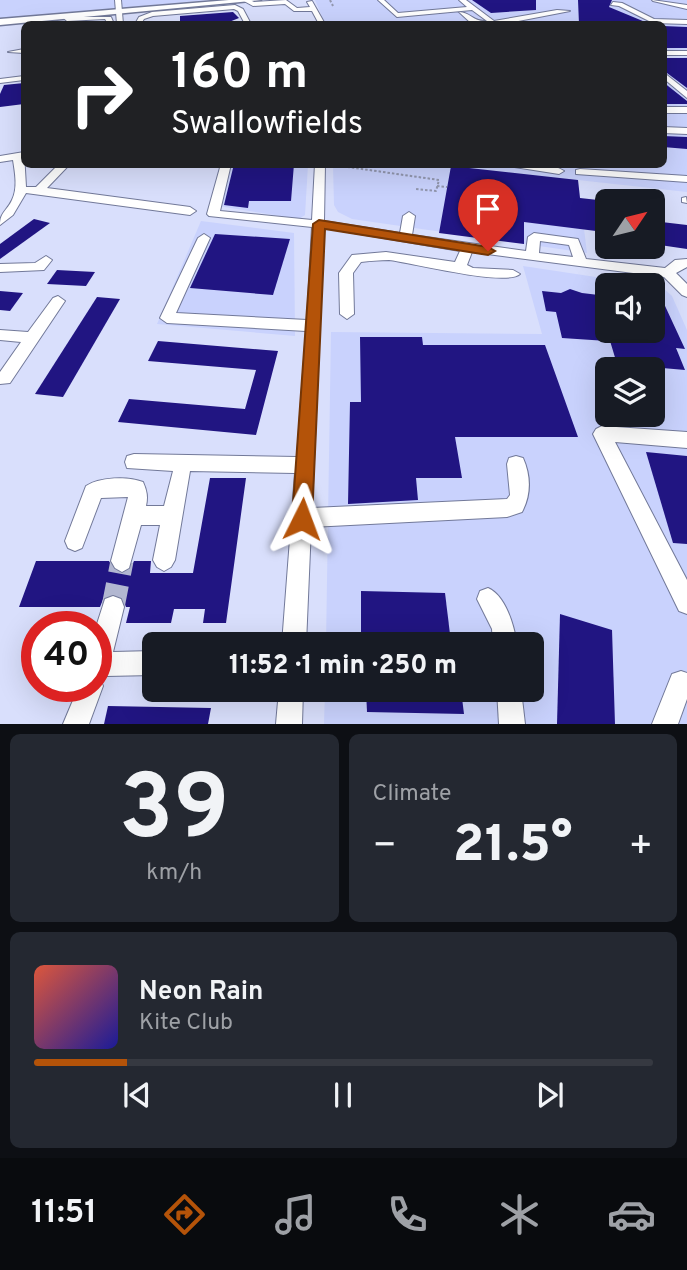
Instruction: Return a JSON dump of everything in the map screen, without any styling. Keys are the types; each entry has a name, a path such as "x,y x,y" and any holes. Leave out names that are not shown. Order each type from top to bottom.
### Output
{"main road":[{"path":"0,22 252,0"}],"street":[{"path":"118,0 118,21"},
{"path":"252,0 253,4 286,2 296,10 315,9"},
{"path":"308,0 321,21"},
{"path":"381,0 397,15 437,9 473,8"},
{"path":"462,0 490,21"},
{"path":"656,0 687,7"},
{"path":"613,4 620,4 653,21 685,21"},
{"path":"140,21 152,14 235,7 241,10 246,21"},
{"path":"510,21 528,19 536,14 567,12"},
{"path":"461,13 472,21"},
{"path":"64,16 67,19 100,16 113,21"},
{"path":"12,52 21,51"},
{"path":"667,53 687,53"},
{"path":"0,81 21,78"},
{"path":"667,78 687,95"},
{"path":"667,110 687,110"},
{"path":"667,130 687,131"},
{"path":"0,159 21,156"},
{"path":"0,221 15,208 22,190 21,168"},
{"path":"39,190 61,168"},
{"path":"225,168 213,214 319,224 467,248 668,273 687,292"},
{"path":"295,632 314,326 320,168"},
{"path":"539,168 559,170"},
{"path":"655,168 660,176"},
{"path":"580,173 687,179"},
{"path":"22,190 39,190 190,211"},
{"path":"405,238 410,216"},
{"path":"532,256 534,237 574,242 581,262"},
{"path":"204,238 167,318 314,326"},
{"path":"460,267 467,248"},
{"path":"347,314 346,273 357,258 386,256 460,267 471,272 513,274"},
{"path":"0,268 38,267 46,260"},
{"path":"668,273 680,263 687,262"},
{"path":"4,379 58,301"},
{"path":"0,335 33,338"},
{"path":"687,440 602,435 687,603"},
{"path":"134,462 305,465"},
{"path":"302,519 507,508 515,505 520,496 516,464"},
{"path":"164,560 181,472"},
{"path":"75,541 95,490 136,488 138,496 122,561"},
{"path":"133,516 172,515"},
{"path":"488,599 504,632"},
{"path":"112,611 113,607"},
{"path":"112,669 142,665"},
{"path":"665,724 681,683"},
{"path":"76,724 84,702"},
{"path":"289,724 290,702"},
{"path":"510,702 512,724"}],"path":[{"path":"330,0 333,6"},
{"path":"342,168 439,180 436,191 415,189"},
{"path":"437,186 447,187"}],"shaded area":[{"path":"0,0 207,0 0,19"},
{"path":"315,0 687,0 687,50 667,50 667,21 324,21"},
{"path":"687,57 687,192 578,180 587,253 352,219 338,212 334,205 333,168 667,168 667,58"},
{"path":"221,168 308,168 305,215 299,219 212,205"},
{"path":"201,221 294,233 295,336 157,324"},
{"path":"523,266 595,277 595,343 665,343 665,290 672,296 687,330 687,724 324,724 325,702 544,702 544,632 326,632 331,332 542,334"}],"building":[{"path":"472,0 536,0 536,10 491,13"},
{"path":"578,0 612,0 609,7 643,21 579,21"},
{"path":"233,12 239,18 232,21 180,21 180,16"},
{"path":"667,26 687,27 687,48 667,48"},
{"path":"667,58 687,58 687,88 667,73"},
{"path":"21,83 21,104 0,107 0,94 4,85"},
{"path":"667,85 687,101 687,104 667,104"},
{"path":"667,136 687,137 687,149 667,147"},
{"path":"233,168 294,168 291,201 249,201 248,208 224,205"},
{"path":"451,168 578,180 580,198 595,200 595,231 524,222 524,244 439,233"},
{"path":"34,219 50,223 0,259 0,244"},
{"path":"665,222 687,225 687,249 665,246"},
{"path":"215,234 290,239 273,295 190,288"},
{"path":"57,270 95,272 86,286 47,284"},
{"path":"570,289 595,295 595,340 562,338 556,312 546,311 542,291 561,293"},
{"path":"0,291 23,293 10,311 0,310"},
{"path":"97,297 120,299 63,397 35,394"},
{"path":"665,306 685,349 676,348 685,370 665,368 665,357 615,357 611,343 665,343"},
{"path":"360,337 422,337 423,345 545,345 578,437 455,437 462,478 416,478 418,500 348,504 350,402 361,402"},
{"path":"158,341 278,351 256,435 118,422 129,399 245,409 256,370 148,361"},
{"path":"646,452 687,456 687,544 673,543"},
{"path":"210,478 246,478 226,623 203,623 205,609 174,609 171,623 126,623 130,607 126,607 122,597 114,594 104,597 100,607 19,607 36,561 109,561 114,570 123,574 130,570 134,561 151,561 150,573 193,573"},
{"path":"361,591 445,593 450,632 361,632"},
{"path":"560,614 612,630 615,724 557,724"},
{"path":"367,702 462,702 464,714 367,712"},
{"path":"108,706 211,708 208,724 104,724"}],"tunnel":[{"path":"113,607 122,561"}],"route":[{"path":"302,519 319,224 488,251"}]}
